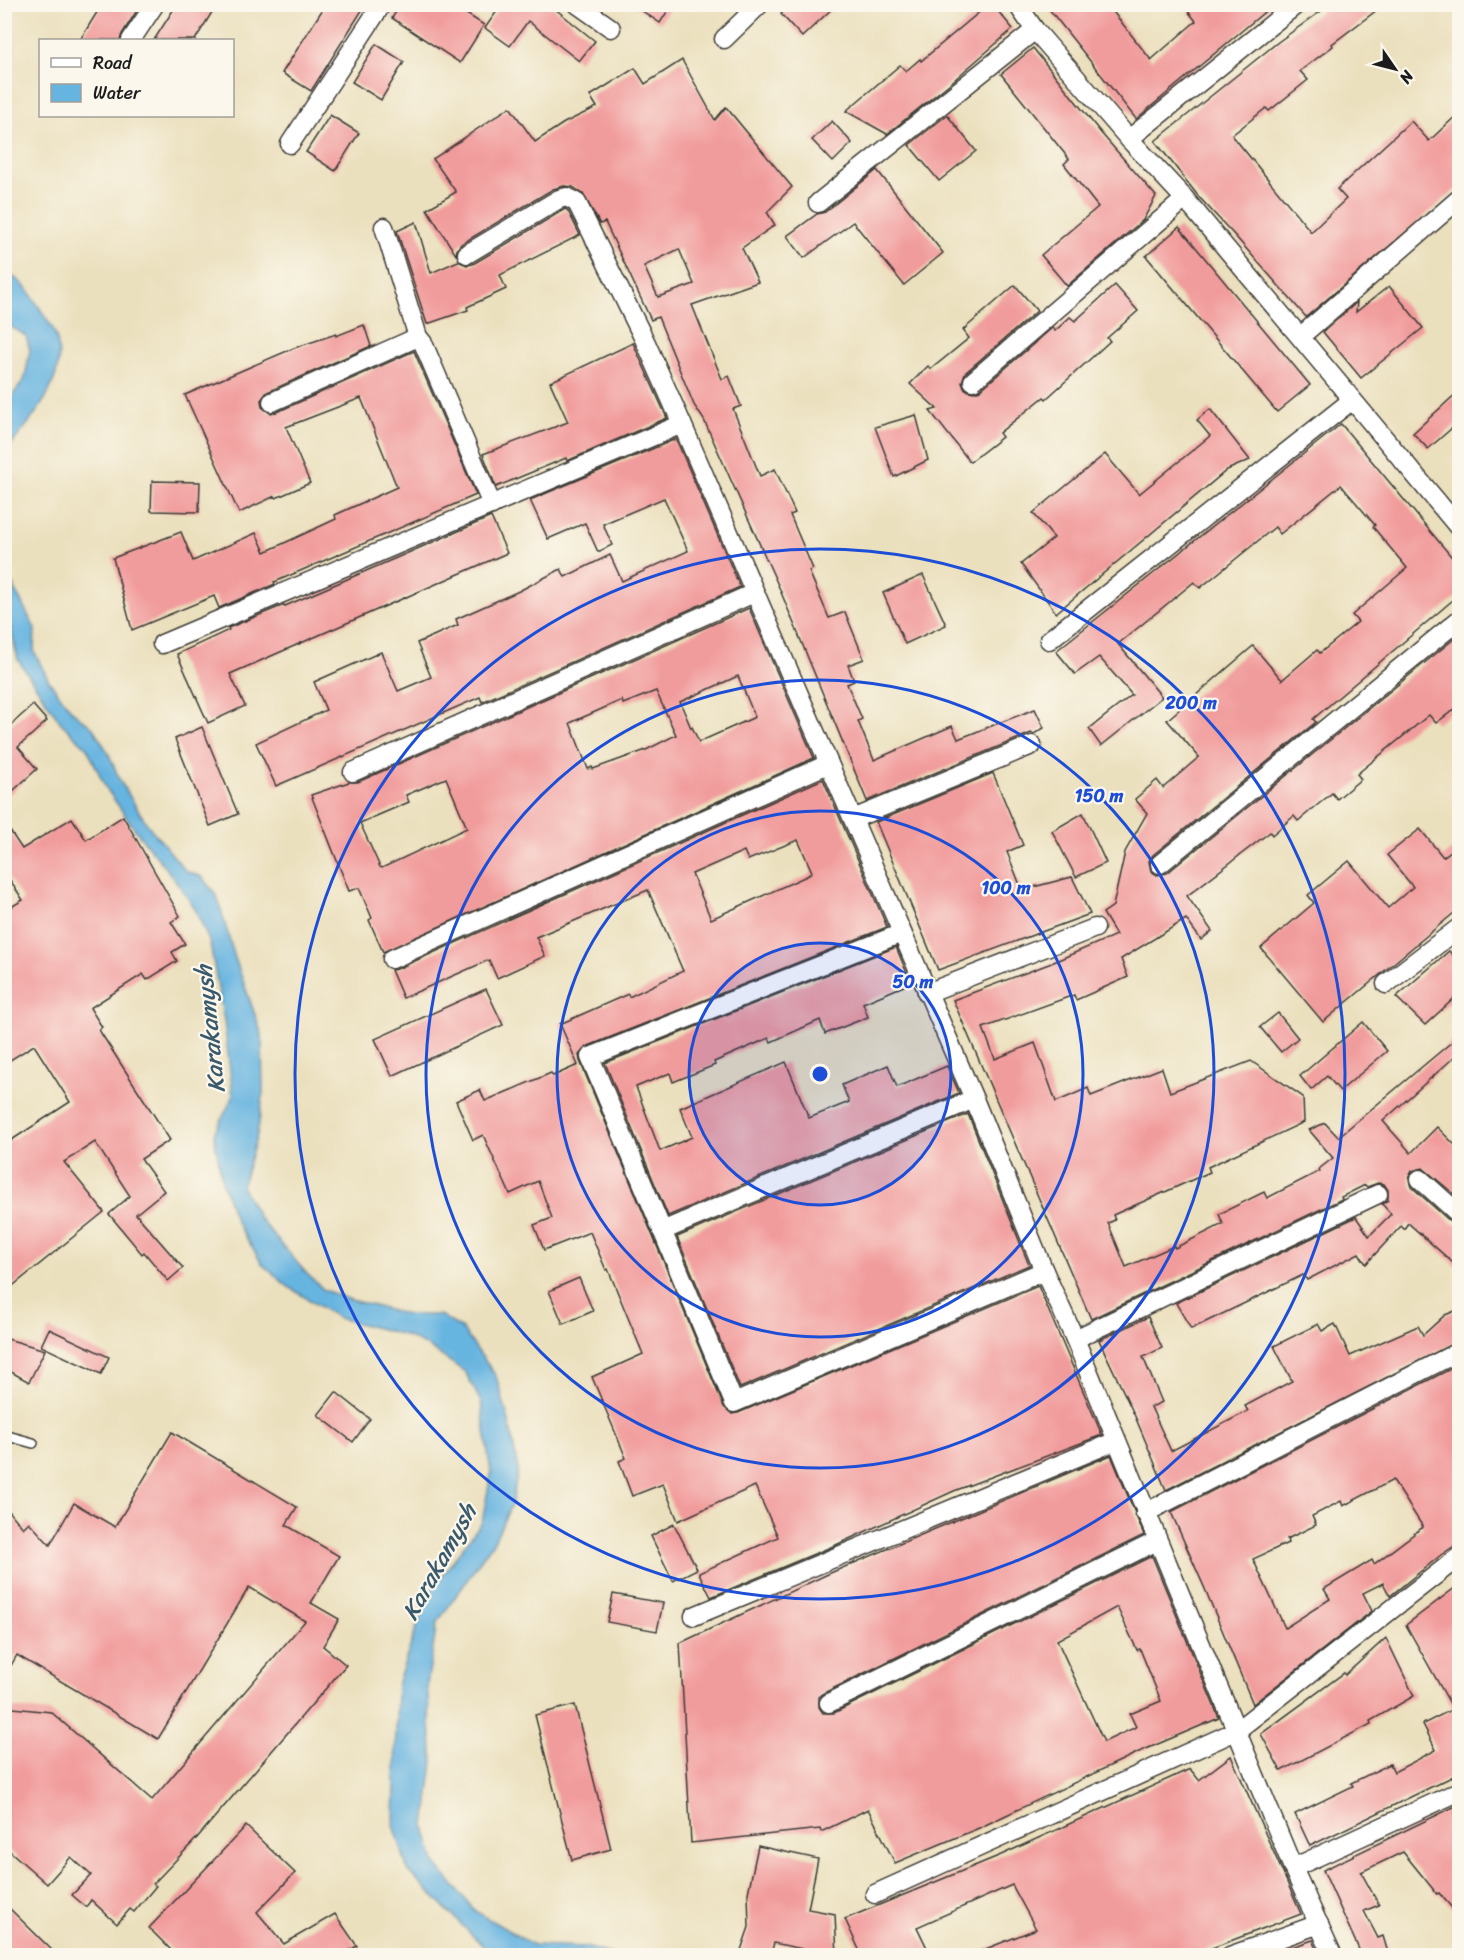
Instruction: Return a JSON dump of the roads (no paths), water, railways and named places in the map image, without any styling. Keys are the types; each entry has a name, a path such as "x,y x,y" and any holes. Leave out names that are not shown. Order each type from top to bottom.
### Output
{"street":[{"path":"132,39 155,4"},
{"path":"290,144 382,4"},
{"path":"578,4 611,28"},
{"path":"724,39 760,4"},
{"path":"1017,4 1035,30 1129,139 1185,199 1460,529"},
{"path":"1129,139 1297,4"},
{"path":"818,203 1035,30"},
{"path":"467,254 559,199 567,197 577,204 646,343 682,424 974,1099 1293,1868 1333,1956"},
{"path":"1300,336 1460,198"},
{"path":"973,381 1185,199"},
{"path":"384,227 418,337 423,343 492,505"},
{"path":"272,402 418,337"},
{"path":"1049,640 1351,401"},
{"path":"162,645 682,424"},
{"path":"353,772 754,593"},
{"path":"1160,864 1460,619"},
{"path":"853,819 1032,745"},
{"path":"392,959 828,764"},
{"path":"927,993 1095,928"},
{"path":"902,933 590,1057 734,1403 1044,1270"},
{"path":"1386,984 1457,933"},
{"path":"662,1231 974,1099"},
{"path":"1419,1179 1460,1215"},
{"path":"1075,1339 1378,1194"},
{"path":"1145,1512 1460,1351"},
{"path":"694,1616 1116,1441"},
{"path":"829,1703 1156,1540"},
{"path":"875,1894 1236,1731 1460,1556"},
{"path":"1293,1868 1460,1791"},
{"path":"1230,1956 1319,1924"}],"lane":[{"path":"4,1434 33,1443"}],"water":[{"path":"5,273 21,283 49,322 58,348 58,364 54,381 37,412 5,452 5,406 25,378 30,350 26,336 5,323"},
{"path":"4,574 9,578 35,629 34,651 49,681 72,711 93,728 109,754 120,781 147,824 186,871 202,877 217,896 235,958 262,1035 263,1096 257,1135 242,1186 259,1218 306,1273 324,1290 351,1300 408,1315 440,1315 462,1329 496,1376 509,1421 518,1470 512,1503 494,1541 437,1623 427,1685 433,1761 425,1827 435,1863 475,1911 533,1945 586,1947 615,1955 492,1955 408,1871 394,1825 397,1685 428,1594 482,1522 491,1474 481,1402 465,1372 427,1346 404,1335 338,1318 287,1286 263,1265 235,1220 222,1181 214,1134 233,1097 224,1021 210,943 194,907 106,788 87,748 61,723 18,660 10,625 5,617"}],"water label":[{"name":"Karakamysh","path":"210,1029"},
{"name":"Karakamysh","path":"439,1562"}]}
